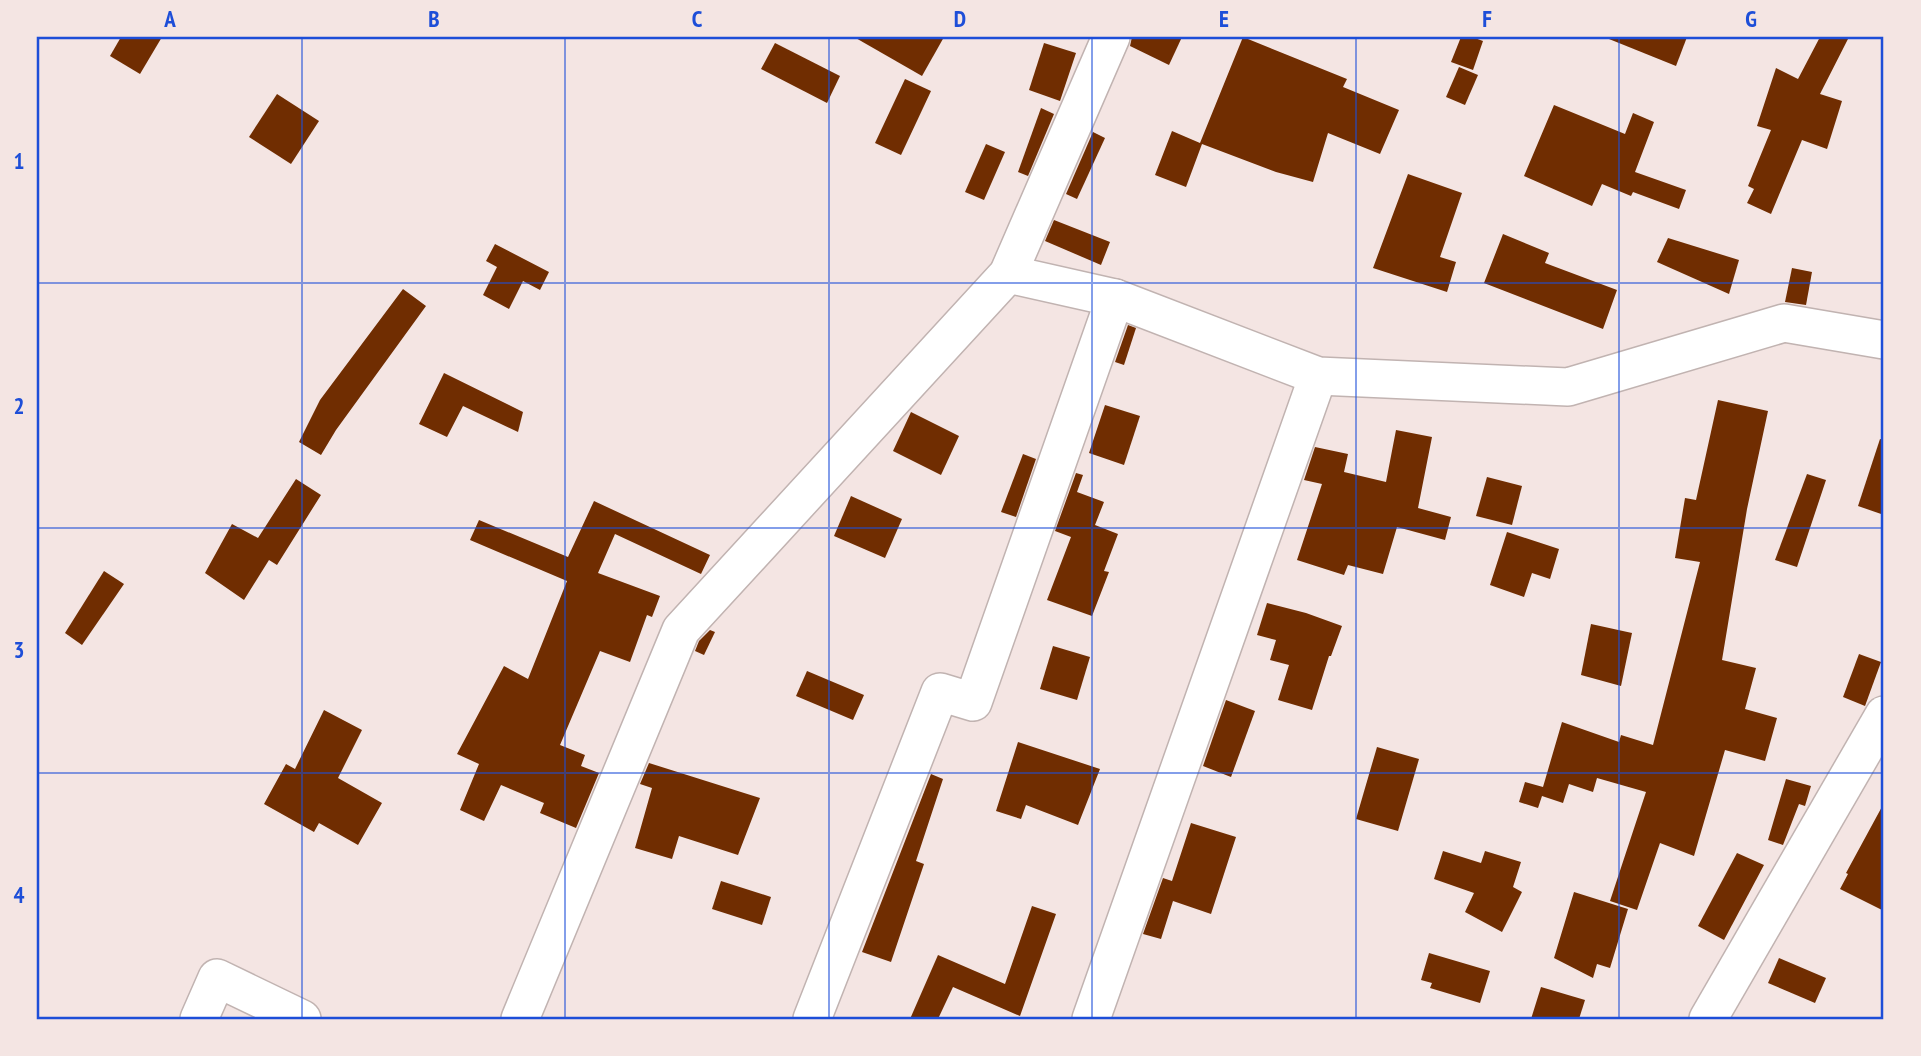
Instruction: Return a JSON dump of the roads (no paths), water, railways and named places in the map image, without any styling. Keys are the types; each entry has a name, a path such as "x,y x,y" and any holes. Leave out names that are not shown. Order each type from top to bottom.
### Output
{"street":[{"path":"520,1019 681,630 1008,274 1111,37"},
{"path":"1008,274 1115,298 1318,376 1568,387 1784,323 1884,340"},
{"path":"812,1019 940,692 973,702 1115,298"},
{"path":"1091,1019 1318,376"},
{"path":"1708,1019 1884,715"},
{"path":"199,1019 217,978 302,1019"}]}
